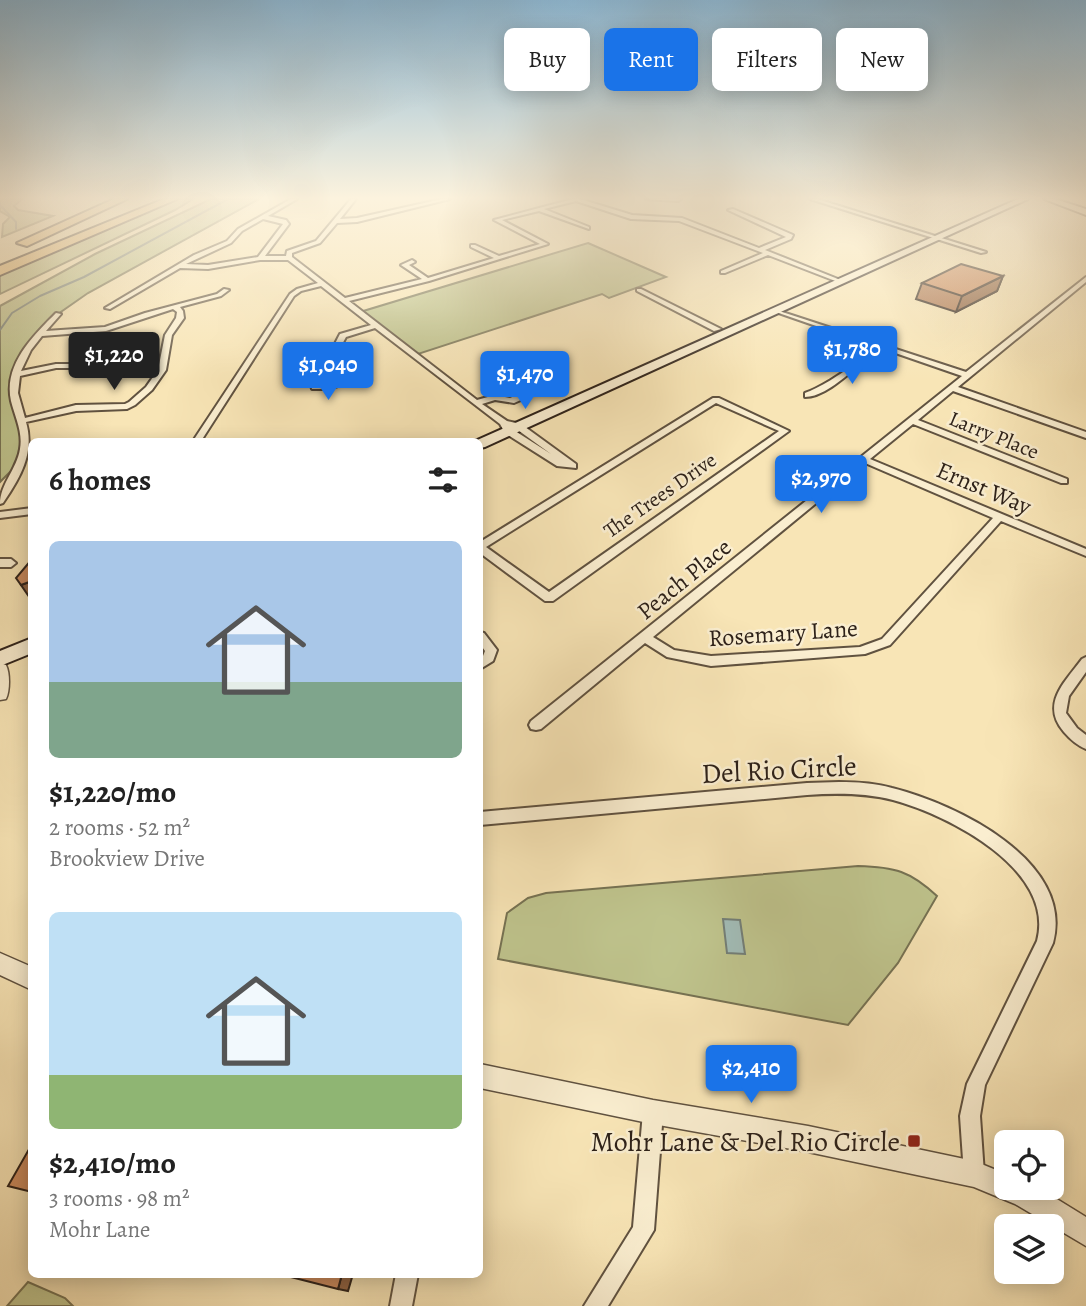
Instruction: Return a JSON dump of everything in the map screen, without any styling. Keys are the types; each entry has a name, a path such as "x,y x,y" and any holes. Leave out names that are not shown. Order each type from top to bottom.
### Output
{"highway":[{"path":"0,271 26,260"}],"main road":[{"path":"483,442 510,426 717,329 879,260"},
{"path":"472,438 510,426 775,310 835,279"},
{"path":"0,646 28,634"},
{"path":"0,659 28,647"}],"street":[{"path":"108,308 190,260"},
{"path":"179,265 208,267 249,260"},
{"path":"292,260 560,464 573,466 590,476"},
{"path":"345,300 426,280 489,260"},
{"path":"723,272 752,260"},
{"path":"787,260 835,279"},
{"path":"412,262 404,265 426,280"},
{"name":"Peach Place","path":"536,725 967,375 1074,293 1086,279"},
{"path":"199,438 292,295 299,290 323,284"},
{"path":"39,334 106,329 219,295 226,290"},
{"path":"639,290 717,329"},
{"path":"21,421 58,410 127,406 136,401 164,363 166,335 180,318 180,311 175,307"},
{"path":"775,310 967,375"},
{"path":"0,501 13,480 25,446 14,391 16,374 26,351 58,314"},
{"path":"328,364 343,336 377,326"},
{"path":"808,395 856,365 860,358 879,346"},
{"path":"16,374 55,366 105,366"},
{"path":"476,402 495,397 511,401 561,379"},
{"path":"953,388 1086,435"},
{"name":"The Trees Drive","path":"483,545 716,400 785,431 549,597 483,549"},
{"name":"Larry Place","path":"912,421 1064,481"},
{"name":"Ernst Way","path":"865,460 1086,553"},
{"path":"19,463 28,461"},
{"path":"0,515 28,512"},
{"name":"Rosemary Lane","path":"645,637 671,654 711,662 861,651 877,647 886,642 999,517"},
{"path":"483,640 491,650 489,658 483,662"},
{"path":"1086,662 1059,702 1058,711 1061,721 1070,732 1086,743"},
{"path":"0,669 0,694"},
{"name":"Del Rio Circle","path":"483,819 807,789 860,788 889,793 932,807 1003,849 1026,872 1043,897 1049,924 1045,943 976,1084 970,1116 974,1174"},
{"path":"0,964 28,977"},
{"path":"483,1077 653,1112 808,1139 974,1174 994,1182"},
{"path":"595,1306 643,1230 653,1112"},
{"path":"1034,1200 1086,1232"},
{"path":"401,1306 406,1278"}],"green space":[{"path":"26,260 71,260 0,294 0,271"},
{"path":"84,260 148,260 88,293 58,314 26,351 14,392 25,446 19,463 0,482 0,306"},
{"path":"532,260 627,260 666,277 609,298 602,294 415,355 360,312"},
{"path":"858,866 901,872 937,896 898,963 848,1025 498,959 507,913 528,898 546,893"},
{"path":"28,1282 65,1298 73,1306 7,1306"}],"water":[{"path":"723,919 740,920 745,954 727,953"}],"building":[{"path":"961,264 1003,276 962,296 922,283"},
{"path":"28,564 28,582 21,585 16,578"},
{"path":"28,1151 28,1191 8,1186"},
{"path":"295,1278 341,1278 338,1289"}],"waterway":[{"path":"0,330 12,313 40,296 115,260"}],"place":[{"name":"Mohr Lane & Del Rio Circle","path":"914,1141"}]}
